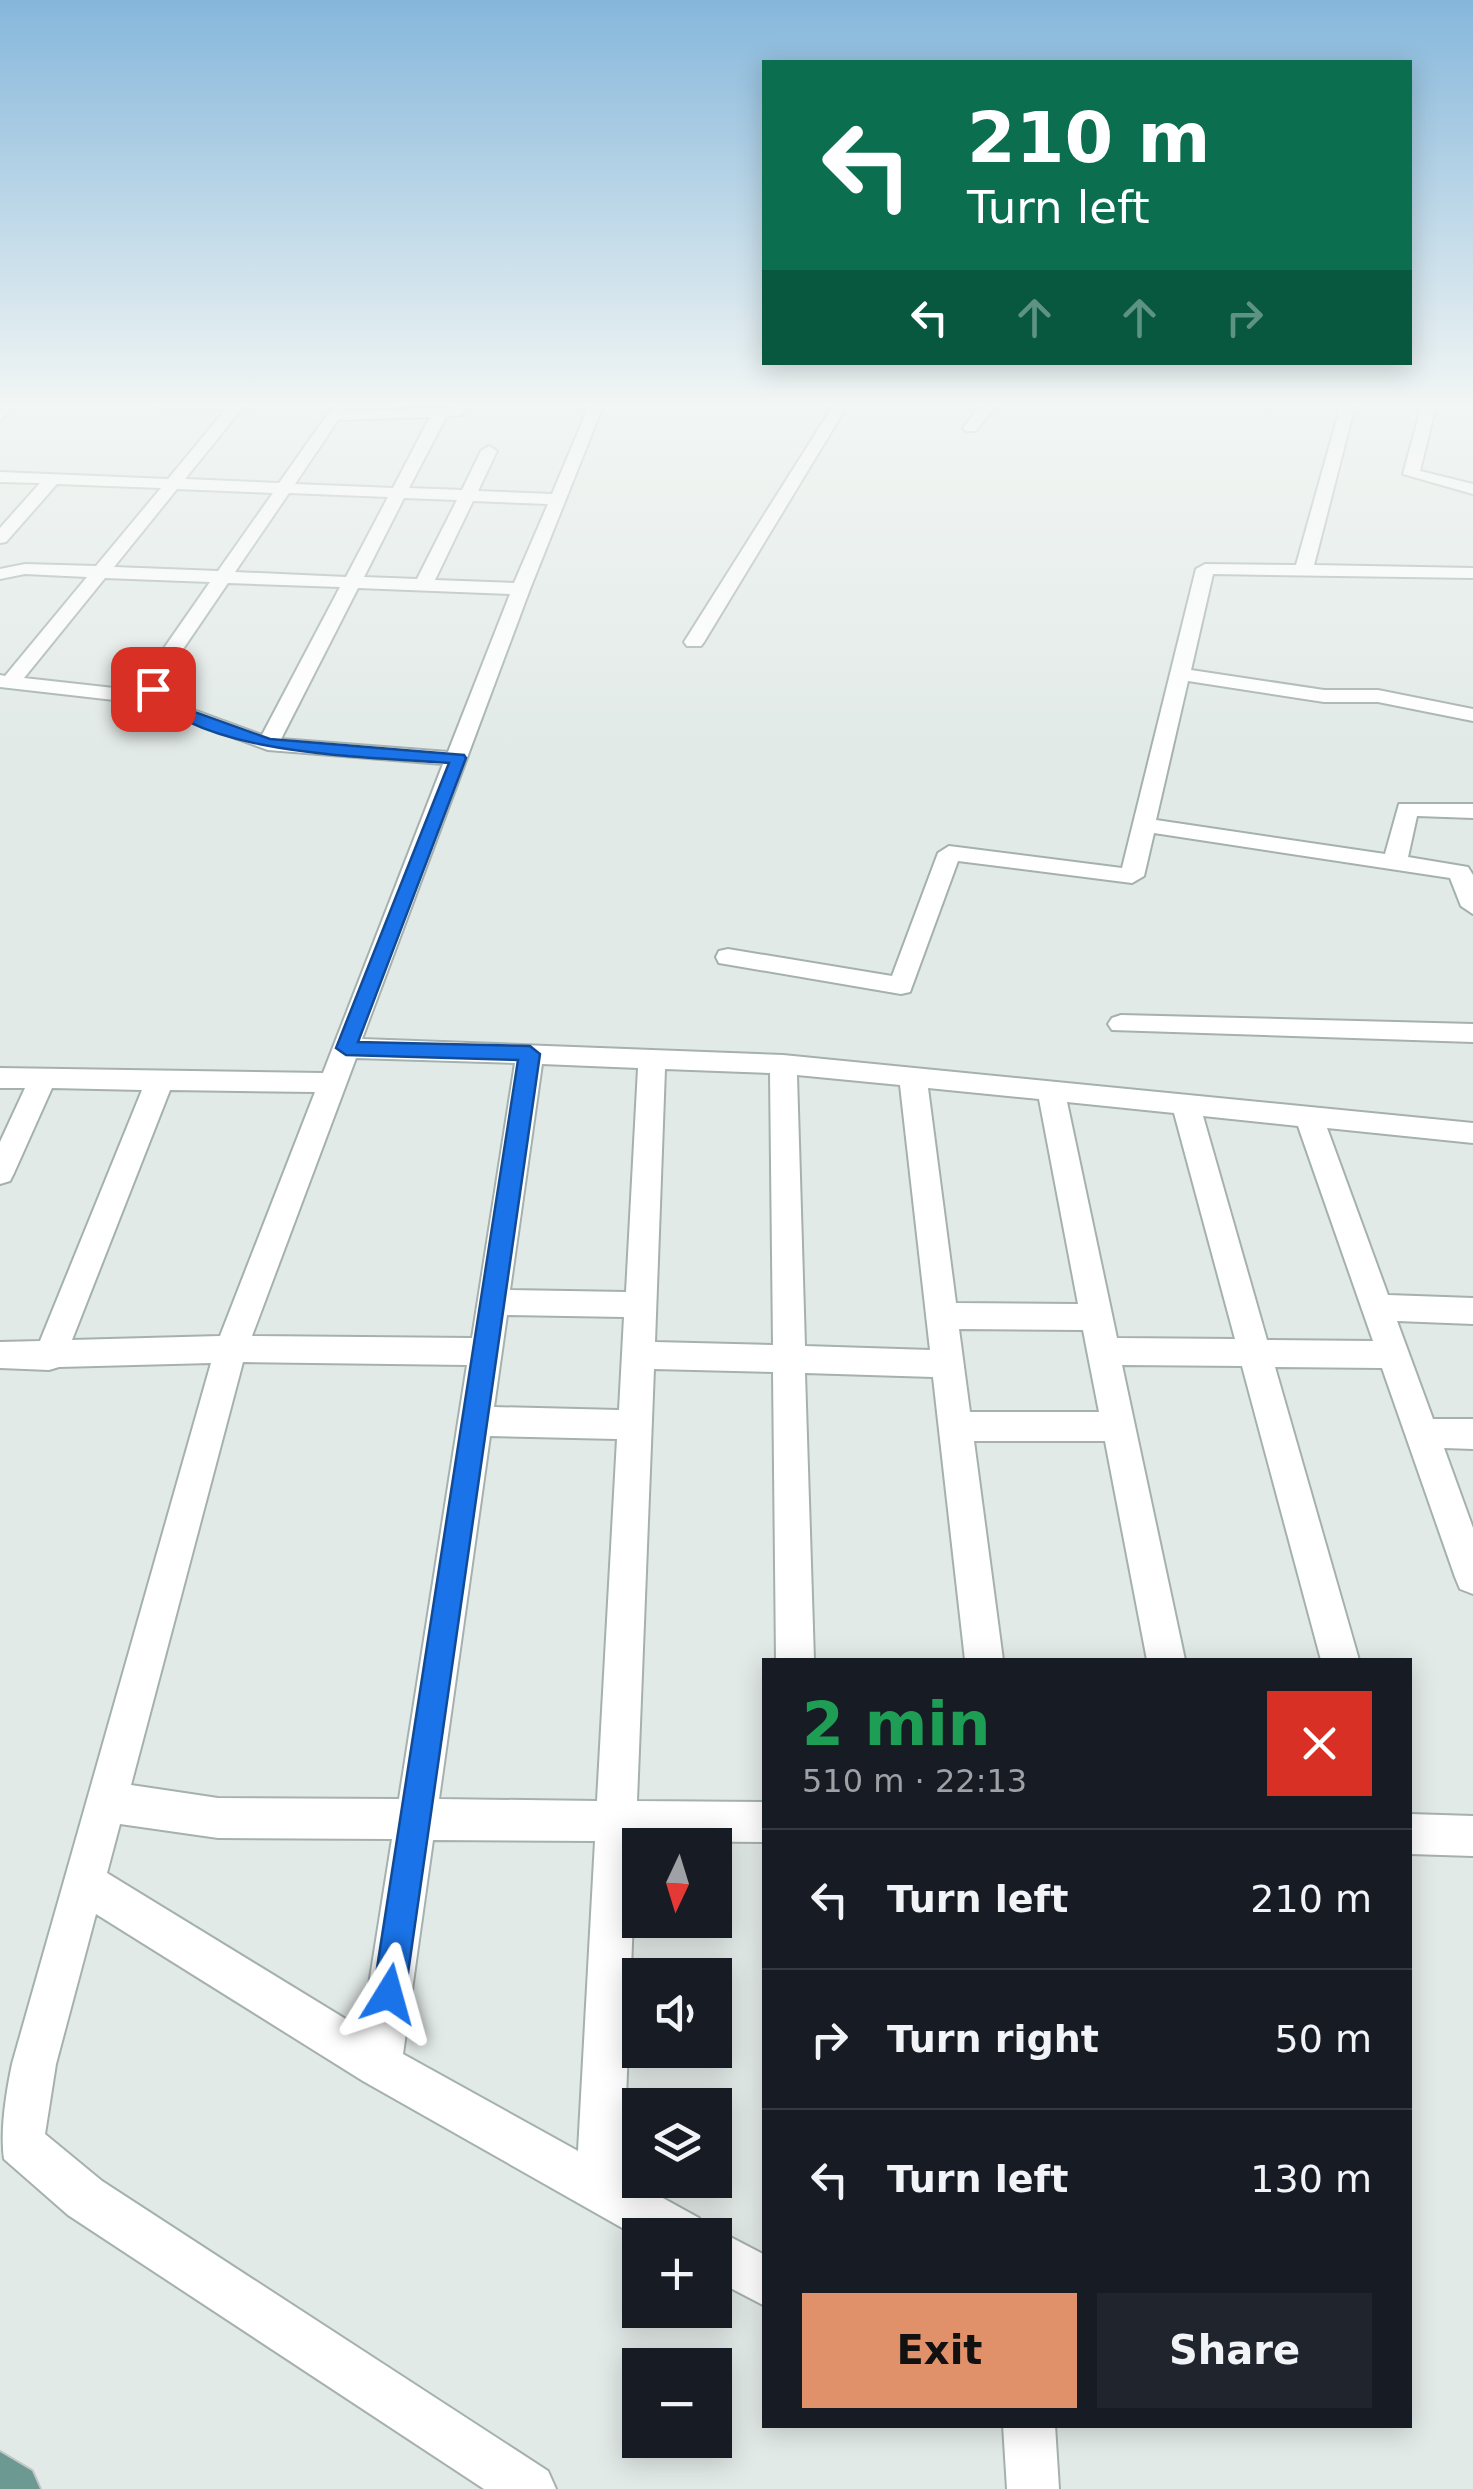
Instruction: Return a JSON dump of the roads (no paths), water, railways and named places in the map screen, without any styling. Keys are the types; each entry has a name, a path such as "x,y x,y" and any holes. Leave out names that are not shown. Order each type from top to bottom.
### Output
{"main road":[{"path":"0,2478 14,2489"}],"street":[{"path":"0,538 19,517"},
{"path":"5,682 144,517"},
{"path":"170,708 153,689 156,674 265,517"},
{"path":"268,744 389,517"},
{"path":"424,584 455,517"},
{"path":"530,2489 86,2198 10,2138 34,2064 231,1349 550,517"},
{"path":"694,642 772,517"},
{"path":"1304,570 1318,517"},
{"path":"728,957 901,986 949,853 1132,876 1206,568 1473,573"},
{"path":"0,574 25,569 521,588"},
{"path":"1180,674 1324,696 1378,696 1473,715"},
{"path":"5,682 114,694 170,708 268,744 458,758"},
{"path":"1396,862 1407,809 1473,811"},
{"path":"1144,825 1460,872 1473,906"},
{"path":"1121,1024 1473,1033"},
{"path":"346,1048 783,1064 1309,1118 1469,1141"},
{"path":"379,2065 530,1054"},
{"path":"600,2188 652,1058"},
{"path":"783,1064 794,1658"},
{"path":"0,1078 332,1083"},
{"path":"0,1173 43,1078"},
{"path":"914,1078 984,1658"},
{"path":"49,1357 160,1080"},
{"path":"1051,1092 1166,1658"},
{"path":"1186,1106 1339,1658"},
{"path":"1309,1118 1473,1577"},
{"path":"492,1302 642,1305"},
{"path":"1377,1307 1473,1311"},
{"path":"942,1316 1097,1318"},
{"path":"0,1355 49,1357 231,1349 484,1352"},
{"path":"1104,1351 1394,1355"},
{"path":"639,1354 948,1364"},
{"path":"474,1421 636,1425"},
{"path":"956,1427 1118,1426"},
{"path":"1422,1433 1473,1434"},
{"path":"106,1802 218,1818 762,1822"},
{"path":"1412,1834 1473,1836"},
{"path":"84,1882 379,2065 652,2218"},
{"path":"732,2264 762,2280"},
{"path":"1029,2428 1033,2489"}]}
